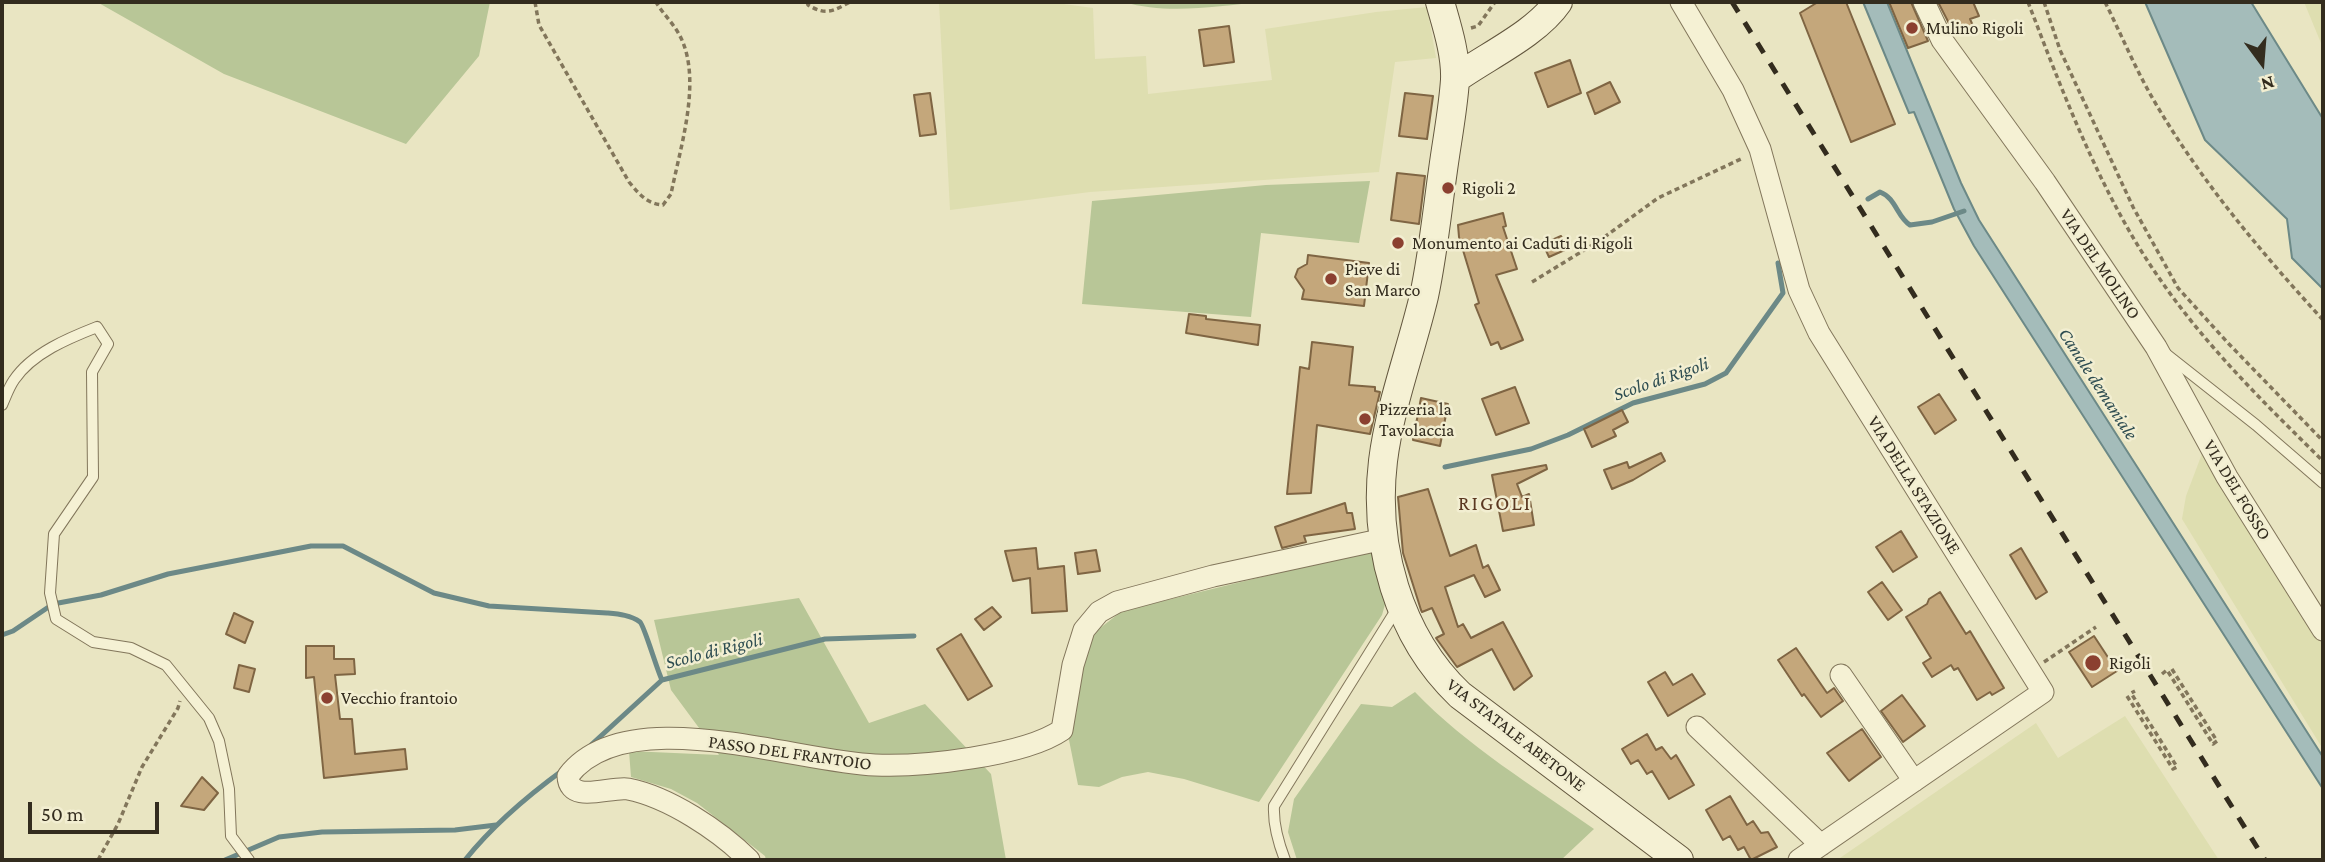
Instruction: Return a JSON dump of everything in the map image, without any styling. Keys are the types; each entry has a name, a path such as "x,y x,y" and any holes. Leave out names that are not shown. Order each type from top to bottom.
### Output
{"main road":[{"name":"VIA STATALE ABETONE","path":"1440,2 1449,35 1455,79 1430,266 1389,426 1383,462 1384,539 1399,604 1431,662 1460,695 1679,860"},
{"path":"1455,79 1545,18 1558,2"}],"street":[{"name":"VIA DELLA STAZIONE","path":"1681,2 1733,90 1760,149 1799,290 1819,333 2043,692 1799,860"},
{"name":"VIA DEL MOLINO","path":"1924,2 1942,40 2045,182 2156,347"},
{"name":"VIA DEL FOSSO","path":"2156,347 2227,477 2323,630"},
{"name":"PASSO DEL FRANTOIO","path":"749,860 739,850 671,803 626,789 579,793 571,788 568,776 590,754 613,744 660,739 733,743 874,765 975,758 1048,740 1062,730 1073,665 1080,642 1084,630 1099,612 1118,602 1213,576 1384,539"},
{"path":"1841,676 1914,781"},
{"path":"1697,727 1821,845"}],"lane":[{"path":"2,405 15,378 38,357 70,337 97,327 108,344 92,372 93,477 54,534 50,593 56,619 93,642 131,648 166,665 209,718 219,741 229,789 230,836 249,860"},
{"name":"VIA DEL MOLINO","path":"2156,347 2256,425 2323,483"},
{"path":"1285,860 1273,819 1274,806 1399,604"}],"path":[{"path":"535,2 539,26 629,182 653,204 663,205 671,194 691,87 681,37 656,2"},
{"path":"807,2 821,13 850,2"},
{"path":"1487,14 1495,2"},
{"path":"2028,2 2083,137 2123,220 2156,274 2187,316 2246,384 2323,461"},
{"path":"2044,2 2060,50 2133,207 2178,288 2323,441"},
{"path":"2105,2 2152,97 2198,169 2257,247 2323,320"},
{"path":"1532,282 1599,241 1658,198 1760,149"},
{"path":"2030,671 2096,627"},
{"path":"2162,674 2167,670 2213,744 2217,741 2170,666"},
{"path":"98,860 118,824 142,767 178,708 183,686"},
{"path":"2127,696 2173,769 2177,766 2131,693 2136,691"}],"green space":[{"path":"97,2 490,2 479,56 406,144 224,74"},
{"path":"939,2 1049,2 1093,8 1095,59 1146,56 1148,94 1272,80 1265,29 1376,12 1427,7 1436,58 1395,62 1379,172 1090,192 950,210"},
{"path":"1124,2 1262,2 1175,9"},
{"path":"2304,2 2323,2 2323,48"},
{"path":"1370,181 1359,243 1261,233 1251,317 1082,304 1092,201 1266,185"},
{"path":"2203,451 2323,645 2321,746 2182,519 2186,496"},
{"path":"1372,550 1386,601 1382,615 1259,802 1184,779 1148,772 1122,777 1099,787 1078,785 1068,735 1076,714 1086,639 1122,611"},
{"path":"799,598 869,723 925,704 991,774 1006,860 766,860 765,856 697,803 671,789 631,777 629,751 719,755 671,690 654,620"},
{"path":"1415,692 1478,748 1594,829 1561,860 1297,860 1288,832 1294,799 1361,704 1392,707"},
{"path":"2125,716 2219,860 1837,860 2036,723 2058,758"}],"water":[{"path":"1863,2 1887,2 1961,183 1979,220 2323,757 2323,789 1974,246 1954,209 1914,112 1909,113"},
{"path":"2145,2 2251,2 2323,119 2323,289 2292,258 2287,219 2205,140"}],"building":[{"path":"1818,2 1846,2 1895,124 1851,142 1800,13"},
{"name":"Mulino Rigoli","path":"1889,2 1911,2 1928,41 1908,48"},
{"path":"1938,2 1973,2 1979,16 1970,19 1974,28 1955,35"},
{"path":"1229,26 1234,62 1204,66 1199,30"},
{"path":"1570,60 1581,93 1548,107 1535,73"},
{"path":"1610,82 1620,102 1595,114 1587,93"},
{"path":"930,93 936,134 920,136 914,95"},
{"path":"1405,93 1433,96 1427,139 1399,136"},
{"path":"1397,173 1425,176 1419,224 1391,220"},
{"path":"1503,213 1506,226 1503,227 1517,269 1496,275 1523,340 1501,349 1498,342 1491,345 1475,305 1479,303 1459,237 1458,225"},
{"path":"1561,236 1567,249 1549,257 1543,244"},
{"name":"Pieve di San Marco","path":"1308,255 1369,263 1364,306 1302,299 1304,290 1295,277 1298,269 1307,264"},
{"path":"1189,314 1206,316 1206,319 1260,325 1258,345 1186,333"},
{"path":"1312,342 1353,347 1349,385 1375,387 1375,391 1380,392 1370,434 1317,425 1311,493 1287,494 1300,367 1309,369"},
{"path":"1515,387 1529,423 1496,435 1482,399"},
{"path":"1939,394 1956,420 1935,434 1918,407"},
{"path":"1421,398 1448,404 1440,446 1413,440"},
{"path":"1622,410 1628,422 1613,430 1616,436 1592,447 1584,429"},
{"path":"1661,453 1665,461 1612,489 1604,470 1627,462 1629,468"},
{"path":"1546,465 1547,469 1517,484 1522,497 1529,494 1534,525 1503,531 1492,475"},
{"path":"1428,489 1450,556 1476,545 1483,568 1488,565 1500,590 1485,597 1474,575 1445,587 1458,627 1463,624 1471,638 1503,622 1532,676 1514,690 1492,649 1457,667 1436,638 1444,634 1432,608 1422,612 1421,610 1403,553 1398,497"},
{"path":"1345,503 1347,513 1352,513 1355,529 1304,536 1306,542 1282,548 1275,527"},
{"path":"1901,531 1917,557 1893,572 1876,547"},
{"path":"1036,548 1038,569 1064,566 1067,611 1032,613 1030,578 1013,581 1005,551"},
{"path":"2021,548 2047,592 2036,599 2010,555"},
{"path":"1096,550 1100,571 1078,574 1075,553"},
{"path":"1882,582 1902,610 1888,620 1868,592"},
{"path":"1940,592 1966,634 1970,631 2004,688 1992,695 1990,692 1977,700 1958,668 1954,670 1951,665 1932,677 1923,663 1931,658 1906,617"},
{"path":"992,607 1001,617 984,630 975,619"},
{"path":"234,613 253,622 245,643 226,634"},
{"path":"961,634 992,686 968,700 937,649"},
{"name":"Rigoli","path":"2094,636 2117,671 2092,687 2069,652"},
{"name":"Vecchio frantoio","path":"306,646 334,646 334,659 354,659 355,674 335,675 340,719 352,719 355,754 405,749 407,769 324,778 314,677 306,678"},
{"path":"1796,648 1827,693 1834,688 1843,701 1821,717 1804,694 1802,696 1778,660"},
{"path":"239,665 255,669 249,692 234,688"},
{"path":"1665,672 1673,685 1692,674 1705,694 1668,716 1648,682"},
{"path":"1902,695 1925,726 1903,742 1881,711"},
{"path":"1862,729 1881,757 1849,781 1827,753"},
{"path":"1647,734 1656,750 1662,747 1671,759 1676,755 1694,785 1669,799 1652,771 1647,774 1638,760 1631,764 1622,749"},
{"path":"202,777 218,793 204,810 181,806"},
{"path":"1730,796 1747,825 1753,821 1761,833 1768,832 1777,847 1751,860 1744,847 1738,850 1730,836 1723,840 1706,810"}],"waterway":[{"name":"Scolo di Rigoli","path":"1868,199 1880,192 1885,195 1910,225 1932,222 1964,211"},
{"name":"Scolo di Rigoli","path":"1445,467 1531,449 1568,435 1633,403 1705,384 1726,373 1783,293 1778,263"},
{"path":"2,635 13,631 53,604 101,595 168,574 311,546 343,546 434,593 489,606 607,613 633,618 642,625 662,680"},
{"name":"Scolo di Rigoli","path":"591,745 662,680 825,639 914,636"},
{"name":"Scolo di Rigoli","path":"465,860 511,812 563,770"},
{"path":"225,860 279,837 322,832 455,830 496,825"}],"railway":[{"path":"1732,2 2265,860"}],"place":[{"name":"Mulino Rigoli","path":"1912,28"},
{"name":"Rigoli 2","path":"1448,188"},
{"name":"Monumento ai Caduti di Rigoli","path":"1398,243"},
{"name":"Pieve di San Marco","path":"1331,279"},
{"name":"Pizzeria la Tavolaccia","path":"1365,419"},
{"name":"Rigoli","path":"2093,663"},
{"name":"Vecchio frantoio","path":"327,698"}],"district":[{"name":"RIGOLI","path":"1495,504"}],"water label":[{"name":"Canale demaniale","path":"2098,384"}]}
